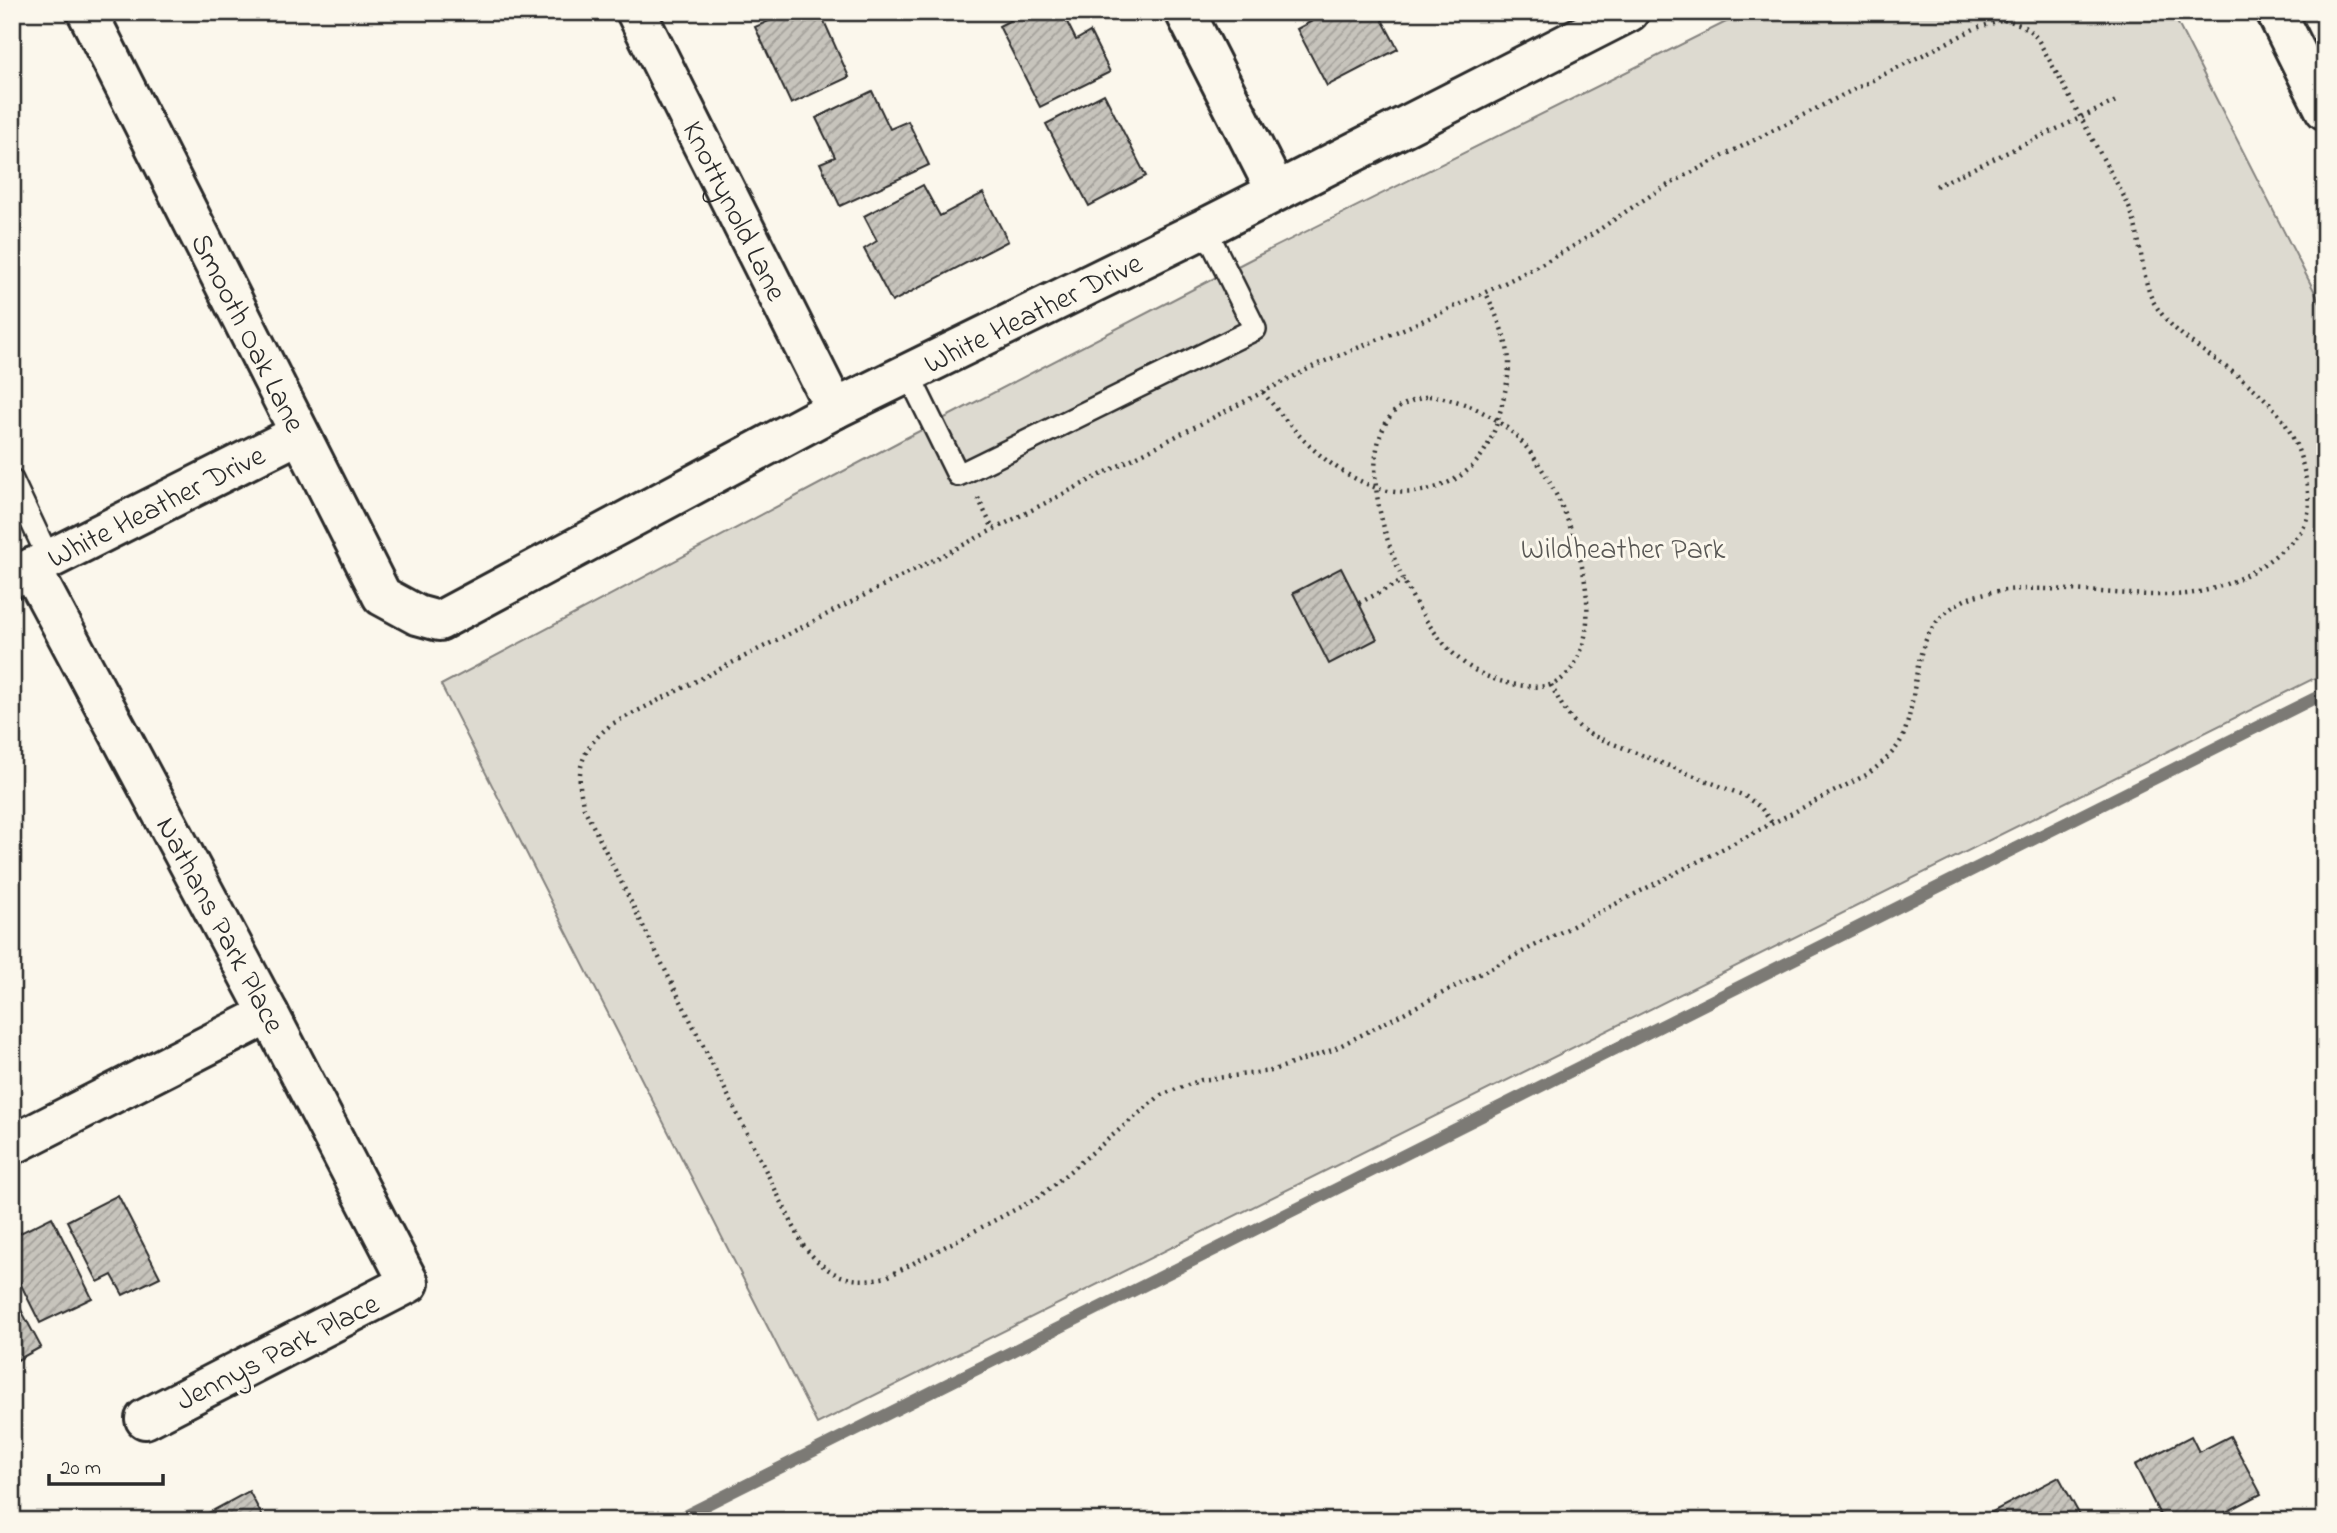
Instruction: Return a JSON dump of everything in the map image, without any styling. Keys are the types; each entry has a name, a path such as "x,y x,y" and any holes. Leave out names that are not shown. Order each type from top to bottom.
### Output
{"street":[{"name":"Smooth Oak Lane","path":"87,12 382,596 417,615 439,621"},
{"name":"Knottynold Lane","path":"636,12 835,410"},
{"path":"1185,12 1276,191"},
{"name":"White Heather Drive","path":"439,621 835,410 1205,228 1629,12"},
{"path":"2276,12 2325,110"},
{"name":"White Heather Drive","path":"31,568 299,435"},
{"name":"Nathans Park Place","path":"31,568 409,1283"},
{"path":"12,1145 269,1014"},
{"name":"Jennys Park Place","path":"145,1419 409,1283"}],"lane":[{"path":"908,373 958,475 965,472 1255,328 1205,228"},
{"path":"14,490 31,568"}],"path":[{"path":"2004,20 2019,23 2038,38 2081,117 2130,209 2139,235 2152,299 2179,334 2266,397 2283,418 2294,440 2304,472 2310,509 2298,536 2246,577 2218,588 2168,596 2000,591 1977,595 1961,602 1937,621 1923,644 1905,732 1886,760 1868,774 1332,1050 1271,1071 1201,1080 1161,1095 1040,1197 887,1277 869,1281 851,1280 831,1273 816,1261 803,1245 584,808 579,789 579,769 586,749 599,734 612,724 1263,391 1318,364 1486,293 1573,246 1656,192 1713,161 1990,23 2004,20"},
{"path":"1936,186 2116,101"},
{"path":"1263,391 1303,442 1346,474 1375,488 1407,493 1443,485 1472,468 1489,445 1498,423 1508,380 1509,360 1497,318 1486,293"},
{"path":"1430,396 1444,397 1478,410 1498,423 1514,434 1548,478 1564,510 1581,563 1587,616 1584,640 1565,676 1551,685 1537,688 1490,678 1469,667 1431,625 1404,580 1387,541 1378,510 1374,464 1384,426 1395,411 1410,402 1430,396"},
{"path":"1359,603 1404,580"},
{"path":"1551,685 1566,714 1577,727 1745,796 1761,808 1772,823"}],"green space":[{"name":"Wildheather Park","path":"1746,12 2172,12 2325,312 2325,673 817,1424 441,685 906,438 1257,256"}],"building":[{"path":"789,12 820,12 849,77 791,104 755,27"},
{"path":"1026,12 1062,12 1076,40 1090,32 1110,72 1040,107 999,26"},
{"path":"1307,12 1378,12 1398,49 1327,86 1297,29 1312,21"},
{"path":"872,91 890,129 908,121 929,165 840,206 820,163 835,157 816,118"},
{"path":"1104,94 1146,176 1089,206 1046,124"},
{"path":"923,185 940,216 983,193 1008,241 892,302 864,249 877,241 864,216"},
{"path":"1341,568 1377,639 1329,664 1293,593"},
{"path":"118,1195 160,1277 123,1295 112,1275 98,1282 67,1221"},
{"path":"52,1217 92,1298 40,1323 12,1267 12,1237"},
{"path":"12,1293 41,1347 12,1363"},
{"path":"2191,1436 2199,1452 2230,1436 2261,1494 2209,1521 2163,1521 2135,1465"},
{"path":"2059,1477 2083,1521 1975,1521"},
{"path":"249,1491 265,1521 204,1521 201,1517"}],"waterway":[{"path":"674,1521 2325,693"}]}
